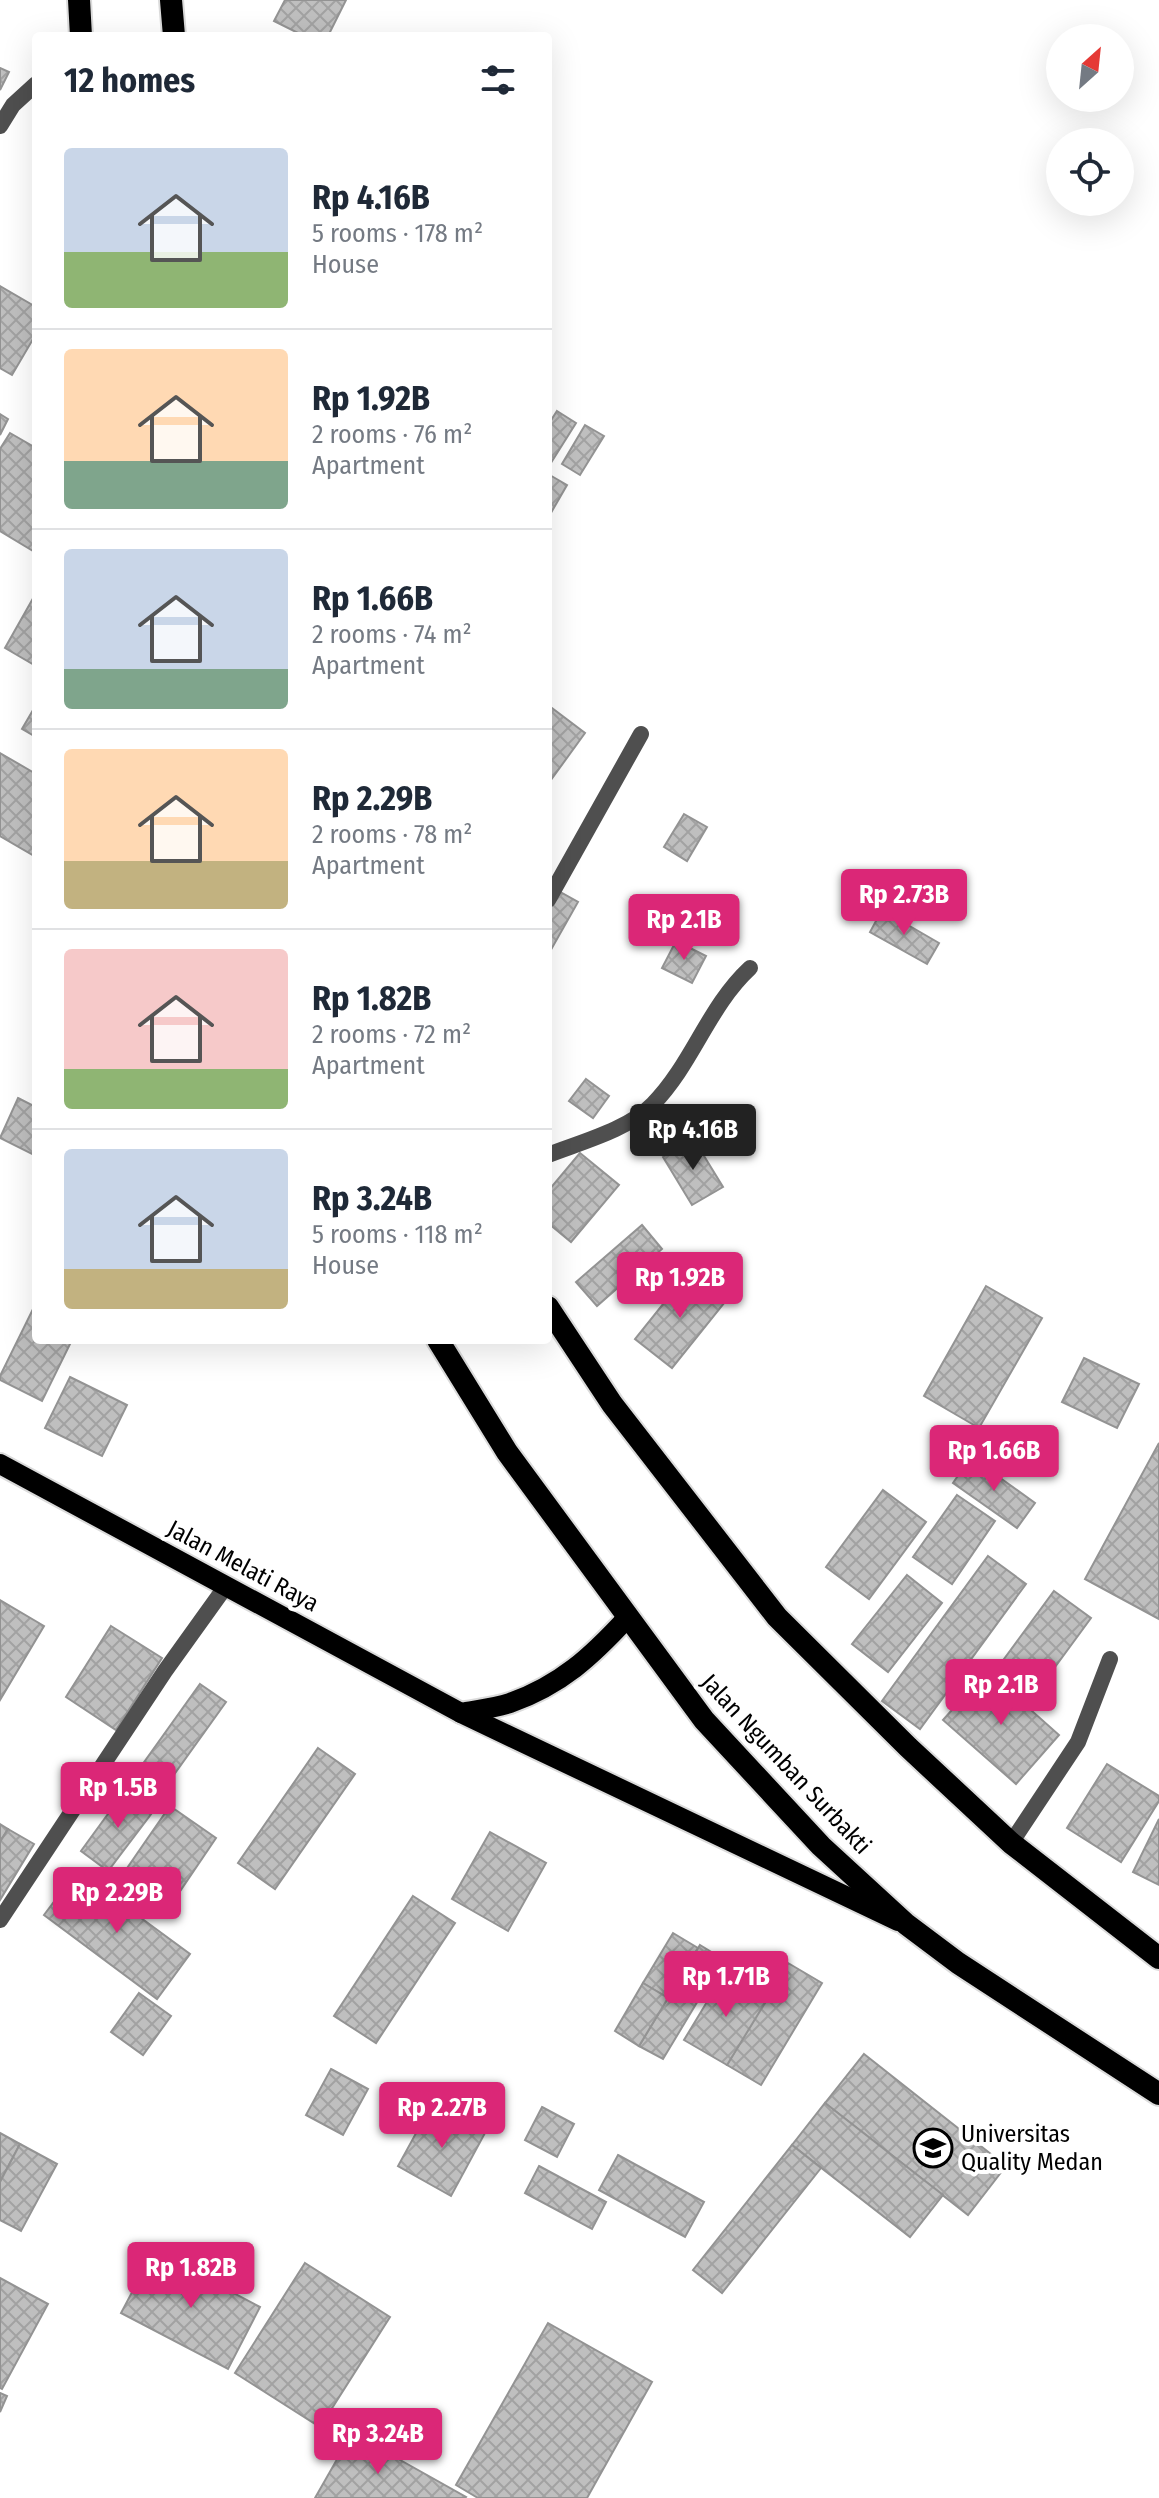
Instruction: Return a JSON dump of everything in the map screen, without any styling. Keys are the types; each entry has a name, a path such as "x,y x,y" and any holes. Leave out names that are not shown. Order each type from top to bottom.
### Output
{"highway":[{"path":"79,0 81,32"},
{"path":"171,0 174,32"},
{"path":"552,1313 612,1404 777,1617 908,1747 1011,1843 1159,1958"},
{"name":"Jalan Ngumban Surbakti","path":"440,1344 507,1452 704,1720 821,1846 906,1924 958,1963 1159,2094"}],"main road":[{"name":"Jalan Melati Raya","path":"0,1464 461,1713 906,1924"},
{"path":"461,1713 509,1703 554,1683 594,1654 627,1618"}],"street":[{"path":"0,126 13,105 32,88"},
{"path":"552,893 641,734"},
{"path":"552,1153 615,1129 652,1106 678,1074 726,994 750,968"},
{"path":"0,1920 165,1671 226,1586"},
{"path":"1011,1843 1078,1742 1110,1659"}],"building":[{"path":"285,0 346,0 330,32 296,32 274,21"},
{"path":"0,68 9,72 0,90"},
{"path":"0,286 32,305 32,341 12,375 0,368"},
{"path":"557,411 576,423 552,461 552,419"},
{"path":"0,414 8,419 0,435"},
{"path":"585,425 604,436 580,475 562,464"},
{"path":"10,433 32,446 32,550 0,531 0,449"},
{"path":"552,476 567,485 552,511"},
{"path":"32,600 32,664 5,648"},
{"path":"552,708 585,733 552,778"},
{"path":"32,712 32,735 22,729"},
{"path":"0,753 32,772 32,855 0,836"},
{"path":"684,814 707,827 687,861 664,847"},
{"path":"555,889 578,902 552,948 552,894"},
{"path":"882,910 939,943 927,964 870,932"},
{"path":"676,941 706,956 692,983 662,968"},
{"path":"586,1079 609,1096 593,1118 569,1101"},
{"path":"18,1098 32,1105 32,1154 0,1138"},
{"path":"693,1138 723,1187 692,1205 663,1157"},
{"path":"580,1153 619,1185 571,1242 552,1226 552,1186"},
{"path":"642,1225 662,1249 597,1306 576,1282"},
{"path":"688,1273 725,1302 672,1368 635,1339"},
{"path":"986,1286 1042,1318 979,1428 924,1396"},
{"path":"32,1311 32,1344 70,1344 42,1401 0,1380"},
{"path":"1084,1358 1139,1384 1117,1428 1062,1402"},
{"path":"70,1377 127,1405 102,1456 45,1428"},
{"path":"1159,1443 1159,1619 1085,1579"},
{"path":"971,1457 1035,1503 1017,1528 953,1483"},
{"path":"883,1490 926,1522 869,1599 826,1567"},
{"path":"957,1495 995,1521 952,1584 913,1557"},
{"path":"988,1556 1026,1584 920,1729 882,1701"},
{"path":"907,1575 942,1603 888,1672 852,1644"},
{"path":"1054,1591 1091,1618 1041,1686 1004,1659"},
{"path":"0,1600 44,1626 0,1700"},
{"path":"111,1626 162,1658 116,1730 66,1697"},
{"path":"987,1671 1059,1735 1016,1784 943,1720"},
{"path":"200,1684 226,1702 158,1797 132,1779"},
{"path":"318,1748 355,1774 275,1889 238,1863"},
{"path":"1107,1764 1159,1796 1159,1801 1121,1862 1067,1828"},
{"path":"127,1788 155,1809 108,1871 81,1851"},
{"path":"170,1806 216,1838 170,1906 123,1874"},
{"path":"1159,1819 1159,1885 1133,1872"},
{"path":"0,1824 8,1829 0,1842"},
{"path":"8,1829 34,1844 0,1900 0,1842"},
{"path":"490,1832 546,1863 508,1931 452,1899"},
{"path":"77,1871 190,1954 157,1999 44,1915"},
{"path":"413,1896 455,1923 376,2043 334,2016"},
{"path":"673,1933 698,1948 668,1998 643,1983"},
{"path":"700,1945 723,1959 663,2059 639,2046"},
{"path":"788,1963 822,1983 761,2085 727,2065"},
{"path":"725,1972 768,1998 727,2065 684,2040"},
{"path":"643,1983 668,1998 639,2046 615,2031"},
{"path":"139,1993 171,2016 143,2055 111,2032"},
{"name":"Universitas Quality Medan","path":"864,2054 1006,2166 968,2215 825,2103"},
{"path":"331,2069 368,2089 343,2135 306,2115"},
{"path":"825,2103 943,2195 910,2237 792,2145"},
{"path":"432,2104 485,2133 451,2196 398,2166"},
{"path":"542,2107 574,2124 557,2157 525,2140"},
{"path":"0,2133 20,2144 0,2182"},
{"path":"20,2144 57,2164 21,2231 0,2220 0,2182"},
{"path":"792,2145 821,2168 722,2293 693,2270"},
{"path":"618,2155 704,2202 685,2237 599,2190"},
{"path":"539,2166 606,2202 592,2229 525,2193"},
{"path":"154,2251 260,2307 228,2369 121,2313"},
{"path":"305,2263 390,2317 320,2427 235,2373"},
{"path":"0,2278 48,2304 2,2389 0,2388"},
{"path":"548,2323 652,2382 587,2498 478,2498 456,2485"},
{"path":"0,2393 7,2396 0,2412"},
{"path":"352,2433 466,2497 315,2498"}],"place":[{"name":"Universitas Quality Medan","path":"933,2148"}]}
